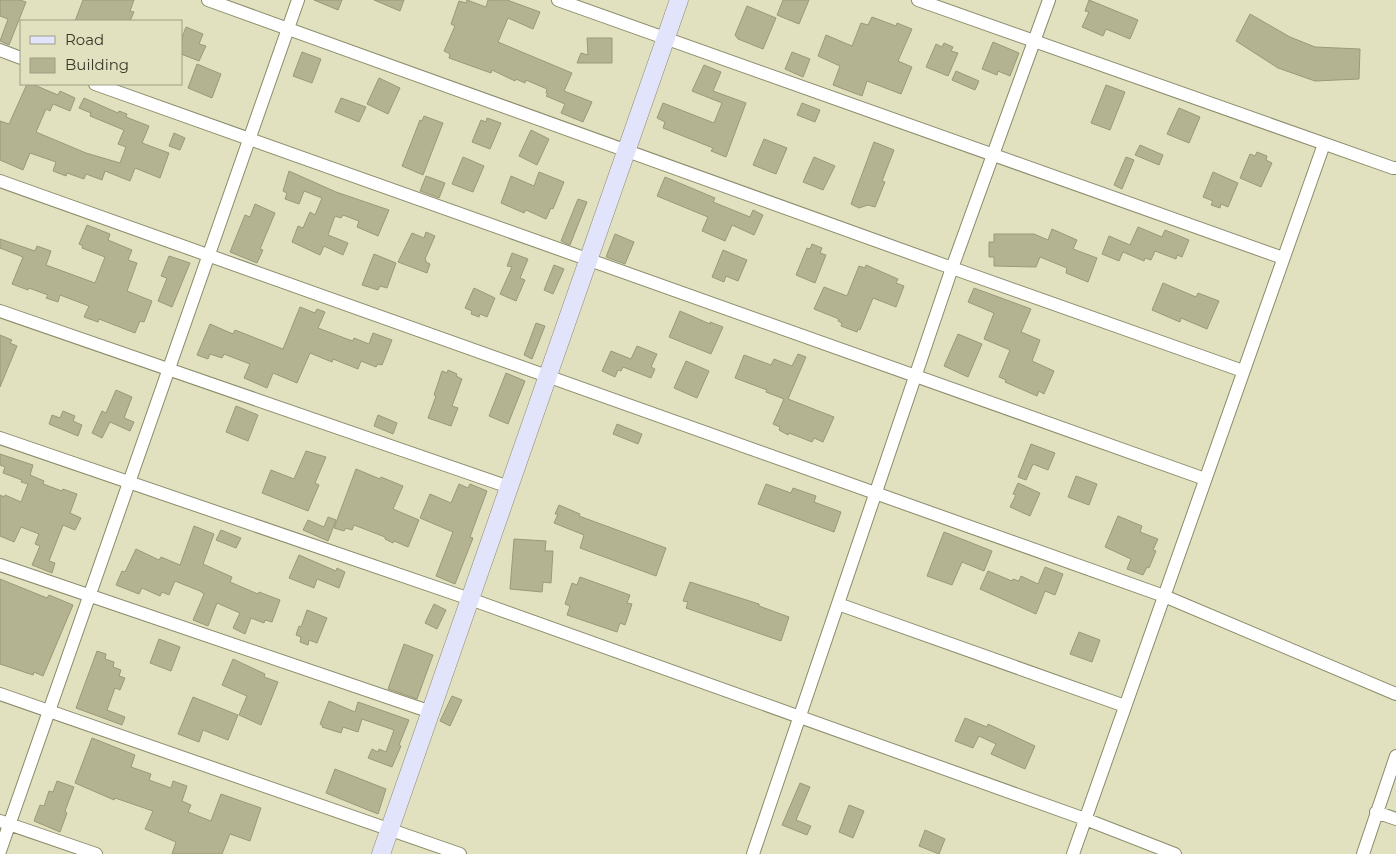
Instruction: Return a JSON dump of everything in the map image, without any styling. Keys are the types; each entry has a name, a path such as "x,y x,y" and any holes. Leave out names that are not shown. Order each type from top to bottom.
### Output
{"main road":[{"path":"381,854 679,0"}],"street":[{"path":"208,0 1243,371"},
{"path":"0,851 5,822 49,711 90,596 298,0"},
{"path":"558,0 1283,258"},
{"path":"918,0 1396,168"},
{"path":"752,854 952,268 1049,0"},
{"path":"0,50 20,58"},
{"path":"97,85 1205,479"},
{"path":"1073,854 1324,144"},
{"path":"0,181 1164,596 1396,694"},
{"path":"0,311 509,487"},
{"path":"0,438 470,599 1085,819 1175,854"},
{"path":"0,565 430,712"},
{"path":"838,604 1125,706"},
{"path":"0,694 460,854"},
{"path":"1363,854 1396,756"},
{"path":"1376,812 1396,819"},
{"path":"5,822 96,854"}],"building":[{"path":"0,0 20,0 26,2 9,45 0,41 8,19 0,16"},
{"path":"83,0 134,0 130,11 134,12 130,20 75,20"},
{"path":"314,0 342,0 338,10"},
{"path":"374,0 404,0 400,11"},
{"path":"467,0 486,7 488,0 507,0 540,12 533,29 508,18 498,42 572,73 564,91 592,102 583,122 561,113 565,104 546,96 548,94 546,93 547,89 526,80 525,83 516,79 515,81 492,70 491,73 449,58 450,54 444,51 455,26 451,24 459,1 466,3"},
{"path":"783,0 809,0 799,24 777,15"},
{"path":"1089,0 1138,20 1130,39 1106,29 1103,36 1082,27 1089,12 1085,11"},
{"path":"747,6 776,18 763,49 738,39 735,35"},
{"path":"1250,14 1290,37 1315,47 1360,49 1359,79 1315,81 1278,68 1236,41"},
{"path":"872,17 896,26 897,23 912,29 898,61 912,67 901,94 867,81 862,96 833,85 840,66 818,56 826,35 852,46 861,23 868,25"},
{"path":"186,27 203,34 199,44 206,46 199,61 182,54 182,37"},
{"path":"587,38 612,38 612,63 577,63 581,53 588,55"},
{"path":"993,42 1019,53 1010,76 998,71 997,75 982,69"},
{"path":"944,43 953,47 951,51 958,53 948,76 926,67 936,44 942,47"},
{"path":"302,52 321,59 312,83 293,76"},
{"path":"792,52 810,59 803,77 785,69"},
{"path":"197,64 221,74 212,98 188,88"},
{"path":"704,65 721,72 713,91 746,103 726,157 711,151 713,148 663,128 665,122 657,118 663,103 714,123 722,103 692,91"},
{"path":"956,71 979,81 975,90 952,80"},
{"path":"379,78 400,88 388,114 367,104"},
{"path":"27,85 34,85 58,95 60,91 75,98 70,111 53,104 50,111 46,109 36,132 86,153 120,163 126,147 118,144 124,130 90,116 91,113 79,108 84,98 118,113 119,111 127,114 126,117 149,126 142,143 169,153 160,178 135,168 130,181 105,171 102,180 86,174 84,179 67,173 66,176 53,171 56,162 30,153 23,170 0,160 0,121 9,124"},
{"path":"1106,85 1125,92 1110,130 1091,123"},
{"path":"341,98 366,107 359,122 335,112"},
{"path":"802,103 820,110 815,122 797,115"},
{"path":"1179,108 1200,117 1189,143 1167,134"},
{"path":"424,116 443,123 423,175 402,166 420,120 422,121"},
{"path":"487,118 501,123 490,149 472,142 481,120 486,122"},
{"path":"531,130 549,139 537,165 519,156"},
{"path":"174,133 185,138 180,150 169,146"},
{"path":"764,139 787,148 776,174 753,165"},
{"path":"874,142 894,150 882,181 885,182 875,207 868,205 859,208 851,204"},
{"path":"1140,145 1163,155 1159,165 1135,155"},
{"path":"1257,152 1267,156 1266,160 1272,163 1261,187 1240,178 1250,154 1255,156"},
{"path":"463,157 484,166 473,192 452,184"},
{"path":"814,157 835,166 823,190 803,182"},
{"path":"1126,157 1134,160 1122,189 1114,185"},
{"path":"289,171 336,192 389,210 378,236 357,227 359,221 343,215 341,218 335,216 328,235 348,243 343,255 324,246 320,255 292,242 298,226 303,228 310,212 315,215 322,198 304,191 299,204 285,199 287,193 283,191"},
{"path":"539,172 564,182 553,209 551,208 546,219 526,210 524,213 501,203 511,176 534,186"},
{"path":"1213,172 1238,183 1228,207 1221,204 1220,208 1211,205 1213,201 1203,197"},
{"path":"426,176 445,183 439,198 420,191"},
{"path":"665,177 715,198 713,202 750,217 753,210 763,215 754,235 732,225 725,241 702,231 708,217 657,196"},
{"path":"578,199 587,202 570,245 561,241"},
{"path":"255,204 275,213 260,249 263,250 257,263 230,252 245,215 250,217"},
{"path":"87,225 110,234 108,240 132,250 128,260 137,263 127,291 152,301 144,322 140,321 135,333 99,319 98,322 84,317 89,306 60,295 58,302 46,298 48,295 12,284 23,257 0,248 0,239 35,251 37,246 51,251 46,265 95,283 105,257 82,248 83,246 79,244"},
{"path":"1138,227 1162,237 1165,230 1189,240 1182,257 1177,255 1176,259 1155,251 1151,260 1145,258 1144,261 1123,252 1119,261 1102,254 1109,236 1130,245"},
{"path":"1052,229 1077,240 1073,249 1097,258 1088,282 1066,273 1067,268 1040,257 1036,267 994,266 994,257 989,257 989,242 994,242 994,234 1034,234 1048,240"},
{"path":"426,232 435,236 425,259 430,264 427,273 398,262 412,233 424,238"},
{"path":"615,234 634,242 625,264 606,257"},
{"path":"812,244 822,248 820,253 826,255 815,283 796,275 807,248 810,249"},
{"path":"723,250 747,260 738,281 726,276 724,282 712,277"},
{"path":"512,253 528,259 520,278 525,280 516,301 500,294 512,267 507,266"},
{"path":"374,254 396,263 387,288 380,286 378,290 362,285"},
{"path":"169,256 190,263 172,307 158,301 167,278 161,276"},
{"path":"554,265 564,269 553,294 544,290"},
{"path":"866,265 898,279 896,283 904,286 896,307 873,298 860,330 858,329 857,332 841,326 842,323 838,321 839,319 814,309 824,287 847,296 859,266 865,268"},
{"path":"1163,283 1196,297 1198,293 1219,301 1207,329 1181,318 1180,322 1152,310"},
{"path":"474,288 495,298 487,317 480,314 479,317 471,314 472,311 465,308"},
{"path":"974,288 1031,309 1021,332 1040,340 1032,361 1054,371 1044,394 1039,391 1037,396 1005,382 1006,380 999,377 1010,350 984,339 994,313 968,302"},
{"path":"300,307 315,313 317,309 325,312 318,328 347,339 353,341 354,338 369,344 373,333 392,340 382,365 378,364 376,367 361,361 358,369 333,359 332,362 310,353 297,383 273,373 267,388 244,378 250,364 224,354 222,358 210,354 208,359 197,355 210,324 233,334 235,330 283,349"},
{"path":"680,311 710,324 710,322 723,327 711,354 669,337"},
{"path":"536,323 545,326 532,359 524,355"},
{"path":"958,334 982,344 968,377 944,366"},
{"path":"0,335 12,340 10,343 17,346 0,387"},
{"path":"637,346 657,354 651,367 655,369 651,378 623,367 621,371 618,370 615,377 602,371 611,351 631,359"},
{"path":"798,354 806,357 788,399 834,417 823,442 814,438 812,442 789,433 788,435 779,430 780,427 773,424 784,399 766,392 767,390 735,378 744,355 771,365 774,359 792,366"},
{"path":"686,361 709,371 697,398 674,388"},
{"path":"448,370 457,374 456,376 462,379 452,406 458,408 451,426 428,418 442,371 447,373"},
{"path":"506,373 525,381 508,424 489,416"},
{"path":"116,390 132,397 124,418 134,422 130,431 110,422 102,438 92,433 102,411 106,413"},
{"path":"236,406 258,415 248,441 226,432"},
{"path":"63,411 75,416 73,421 82,425 78,436 49,424 52,415 60,418"},
{"path":"378,415 397,423 393,434 374,426"},
{"path":"617,424 642,434 638,444 613,434"},
{"path":"1031,444 1055,453 1048,470 1033,464 1026,480 1018,477"},
{"path":"306,451 326,457 315,483 319,485 308,511 262,493 271,470 294,479"},
{"path":"0,454 33,465 30,475 44,481 43,484 77,494 70,513 81,518 75,530 63,525 49,561 55,563 52,573 32,565 40,546 35,544 39,534 21,527 14,542 0,536 0,495 4,497 5,495 21,502 28,484 3,473 5,467 0,465"},
{"path":"356,469 403,486 393,509 419,520 408,547 394,541 393,543 385,539 385,537 354,525 352,530 346,528 344,531 334,528"},
{"path":"1076,476 1097,484 1089,505 1068,497"},
{"path":"1018,483 1040,493 1030,516 1010,507 1016,495 1013,494"},
{"path":"459,484 468,488 470,484 487,491 470,537 473,538 455,584 436,576 453,532 420,518 430,494 451,503"},
{"path":"766,484 791,493 793,488 816,496 814,502 841,512 834,532 758,504"},
{"path":"559,505 580,514 579,516 666,548 656,576 580,548 584,535 554,523"},
{"path":"1118,516 1142,526 1140,532 1158,539 1153,550 1156,551 1149,568 1147,567 1143,575 1127,569 1131,559 1105,547"},
{"path":"328,517 336,520 328,541 303,530 308,520 324,527"},
{"path":"194,526 214,534 203,564 232,577 230,582 258,594 259,592 280,600 272,622 265,620 264,623 251,618 245,634 233,628 240,613 217,603 208,626 193,620 204,594 200,591 175,581 169,595 162,592 160,596 142,588 139,594 116,585 122,571 125,572 136,549 159,560 161,557 180,565"},
{"path":"221,530 241,538 236,548 216,540"},
{"path":"944,532 992,551 984,571 962,562 952,585 927,576"},
{"path":"514,539 546,541 545,551 553,551 551,583 543,582 542,592 510,589"},
{"path":"299,555 336,571 337,568 345,572 339,588 317,579 314,588 289,578"},
{"path":"1045,567 1063,574 1055,595 1045,591 1036,614 980,589 988,571 1012,581 1013,579 1019,581 1021,576 1038,584"},
{"path":"580,577 630,595 627,603 632,604 625,625 620,623 617,632 567,615 570,606 565,604 572,583 577,585"},
{"path":"0,579 47,598 49,595 73,605 43,676 34,672 33,675 0,664"},
{"path":"690,582 759,604 759,606 789,617 781,641 686,608 688,602 683,601"},
{"path":"434,604 446,610 437,629 425,623"},
{"path":"307,610 327,618 317,643 309,640 308,645 300,642 301,637 296,635"},
{"path":"1079,632 1100,640 1092,662 1070,654"},
{"path":"159,639 180,647 171,671 150,663"},
{"path":"404,644 433,655 417,699 388,689"},
{"path":"97,651 106,654 105,659 114,662 113,667 121,670 119,676 125,678 120,690 115,688 107,710 125,717 122,725 76,708"},
{"path":"233,659 265,674 264,677 278,682 261,725 239,715 247,696 222,685"},
{"path":"452,696 462,700 450,726 440,721"},
{"path":"193,697 238,715 228,740 203,730 199,742 178,734"},
{"path":"329,701 355,712 358,702 409,720 392,767 368,758 372,749 378,752 379,749 386,752 394,730 362,719 358,732 343,727 341,733 322,727 320,724"},
{"path":"965,718 987,727 988,724 1035,746 1025,769 991,754 996,744 979,736 973,748 955,741"},
{"path":"92,738 135,755 131,767 151,774 149,780 171,788 173,781 187,786 182,801 191,805 188,812 211,821 221,794 261,808 250,841 230,834 222,854 172,854 176,842 145,829 153,811 115,798 114,800 75,783"},
{"path":"335,769 386,789 378,814 326,793"},
{"path":"57,781 74,787 60,832 34,821 40,805 44,806 49,791 53,792"},
{"path":"800,783 810,787 796,820 811,826 807,835 782,825"},
{"path":"849,805 864,811 853,838 839,832"},
{"path":"925,830 945,839 939,854 919,846"}]}
